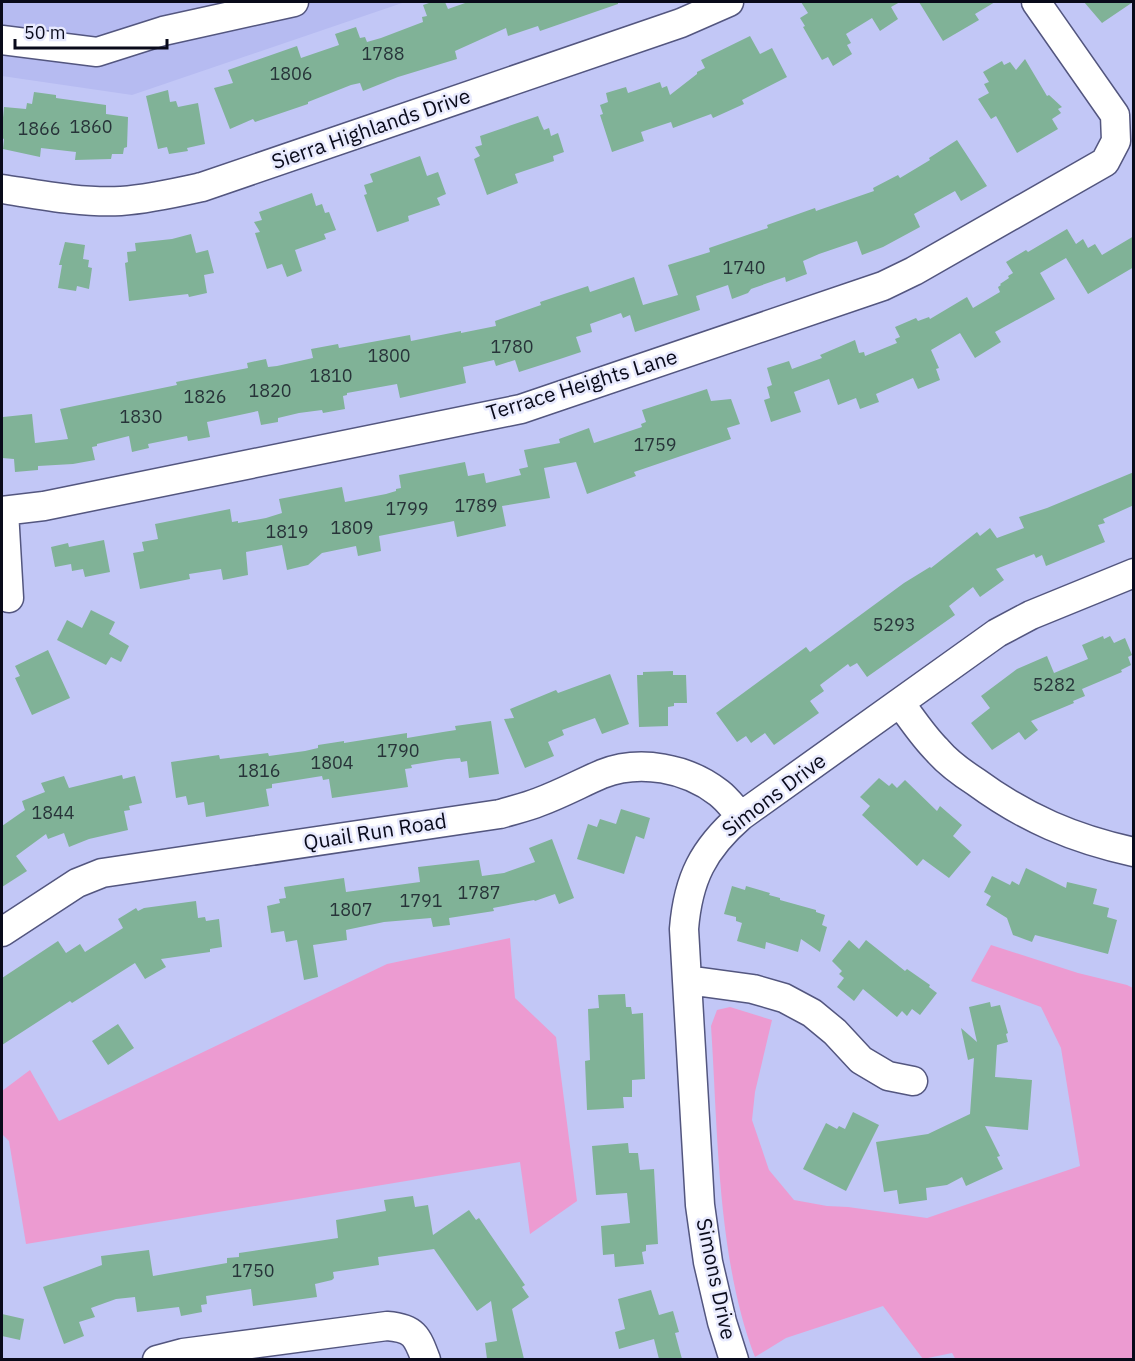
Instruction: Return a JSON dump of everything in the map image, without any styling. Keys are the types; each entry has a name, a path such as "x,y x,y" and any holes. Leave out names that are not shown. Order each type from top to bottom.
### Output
{"street":[{"path":"2,40 97,52 163,31 294,2"},
{"name":"Sierra Highlands Drive","path":"2,189 80,200 120,201 163,196 202,187 677,12 729,2"},
{"name":"Terrace Heights Lane","path":"3,511 44,506 532,405 883,286 914,272 1105,162 1116,141 1115,115 1036,2"},
{"path":"3,511 9,598"},
{"name":"Simons Drive","path":"734,1359 722,1322 708,1262 700,1205 684,929 686,905 692,879 704,855 721,833 741,816 1013,623 1134,573"},
{"path":"900,703 937,751 952,765 1000,800 1019,812 1062,831 1104,846 1134,852"},
{"name":"Quail Run Road","path":"2,932 77,883 102,873 500,814 538,803 603,774 627,767 654,767 678,771 700,780 720,794 741,816"},
{"path":"687,980 753,989 784,998 812,1014 835,1032 861,1060 888,1076 913,1082"},
{"path":"158,1359 183,1353 387,1326 404,1327 417,1338 426,1359"}],"shaded area":[{"path":"2,2 405,2 132,95 2,76"},
{"path":"510,938 515,998 556,1037 577,1201 530,1234 520,1162 26,1244 9,1141 2,1134 2,1091 30,1070 59,1121 387,964"},
{"path":"991,945 1133,988 1133,1359 956,1360 952,1353 923,1359 883,1306 786,1338 755,1357 742,1319 733,1279 721,1194 711,1026 717,1010 730,1007 772,1020 755,1092 752,1120 769,1170 794,1200 927,1218 1080,1166 1061,1048 1041,1007 971,981"}],"building":[{"path":"445,2 448,9 468,2 618,2 618,4 540,31 538,26 508,36 506,28 455,51 457,59 398,77 363,91 360,83 351,85 308,102 308,104 255,122 253,119 230,129 214,88 233,83 228,70 297,46 301,58 339,45 335,34 356,27 360,38 365,37 367,42 381,38 423,22 422,17 427,16 423,5"},
{"path":"801,2 900,2 891,7 898,19 880,31 872,18 846,34 851,43 847,45 852,54 833,66 828,57 822,60 803,27 805,26 800,18 808,13"},
{"path":"919,2 995,2 975,14 979,20 943,41"},
{"path":"1084,2 1133,2 1102,23"},
{"path":"750,36 760,54 772,48 787,77 742,100 744,104 713,118 711,114 673,128 671,122 641,132 644,141 612,152 600,115 603,114 600,105 608,102 606,93 626,87 628,93 660,82 662,88 667,86 670,95 705,68 701,60"},
{"path":"1025,59 1047,96 1049,95 1062,107 1058,109 1061,113 1052,119 1058,129 1017,153 996,116 991,119 978,99 989,93 984,84 989,82 983,72 1002,61 1004,65 1010,62 1016,70"},
{"path":"168,90 170,102 176,101 178,107 198,103 205,144 187,148 188,151 169,154 167,147 158,149 146,96"},
{"path":"34,92 56,95 56,98 106,105 106,114 128,117 127,147 124,148 123,154 112,154 111,159 75,160 76,152 41,148 40,157 3,149 4,107 26,109 27,103 32,104"},
{"path":"538,116 544,130 549,128 551,136 558,133 564,152 553,156 554,161 515,174 518,183 487,195 474,159 480,156 475,147 482,145 480,136"},
{"path":"957,140 987,186 961,201 955,191 914,214 920,227 883,247 862,255 857,241 819,254 803,261 807,274 786,282 785,277 751,289 748,293 732,299 728,285 696,296 700,310 635,332 630,315 623,318 621,313 590,324 592,332 576,337 581,352 560,359 519,372 515,360 496,366 494,360 463,367 466,383 400,398 397,384 347,393 343,396 345,409 323,413 322,410 299,413 278,418 278,422 261,425 258,411 207,422 210,437 188,441 187,436 148,444 149,448 132,452 129,436 97,444 92,447 95,460 73,464 38,466 38,470 15,472 14,459 2,458 3,417 32,414 35,443 68,439 60,409 248,368 247,363 266,359 268,367 277,366 313,358 311,349 338,344 339,348 410,335 411,341 496,326 495,321 541,305 540,302 588,286 590,292 634,277 643,305 678,295 668,265 710,252 709,248 768,228 767,225 874,191 873,188 898,175 900,178"},
{"path":"420,156 427,176 438,172 446,194 437,198 440,205 408,216 409,221 377,232 364,195 367,194 364,185 373,182 370,174"},
{"path":"312,193 316,206 322,204 325,213 329,212 336,230 324,234 326,239 295,250 302,271 287,277 282,264 267,269 255,233 260,232 254,222 262,220 259,212"},
{"path":"1067,229 1076,244 1083,239 1088,248 1095,244 1102,255 1134,236 1134,267 1088,294 1066,258 1040,273 1055,299 995,332 1001,342 975,358 960,333 931,350 939,368 936,369 940,380 918,389 913,378 876,394 879,402 860,409 856,398 838,405 829,379 794,392 801,412 771,422 764,400 770,398 767,387 772,385 767,368 789,361 792,369 822,358 820,355 855,340 859,353 864,352 865,356 897,343 895,339 900,337 895,327 916,318 918,321 929,317 930,319 967,297 973,308 1000,292 998,287 1000,284 1013,273 1006,262"},
{"path":"191,234 196,253 208,250 214,273 204,275 207,293 189,297 188,294 129,301 125,263 128,262 127,252 136,251 135,243 172,239"},
{"path":"65,242 85,245 83,259 89,260 88,267 92,268 89,289 77,286 76,291 58,288 62,265 59,265"},
{"path":"707,389 711,401 731,399 740,424 727,428 731,439 634,472 636,476 587,494 576,462 544,468 550,498 502,506 506,526 457,537 454,521 379,536 381,551 358,556 356,546 322,553 308,565 287,570 282,545 246,552 248,575 223,580 221,569 189,574 190,579 140,589 133,553 144,551 142,542 158,539 155,524 230,509 232,522 266,518 282,513 279,499 342,487 345,502 386,494 401,488 399,475 465,462 468,476 484,473 486,483 521,475 519,469 528,467 524,450 560,443 559,439 589,428 594,443 642,427 641,424 646,422 642,410"},
{"path":"1134,472 1134,505 1103,519 1105,523 1098,525 1105,542 1046,566 1042,555 1036,558 1034,554 996,569 1004,580 980,597 973,587 949,606 955,615 867,677 857,663 850,667 848,664 820,685 824,691 810,701 819,713 774,745 765,733 751,743 746,736 737,742 716,713 806,647 810,652 904,583 931,568 977,532 980,536 990,528 997,538 1024,528 1019,517 1047,508"},
{"path":"104,540 110,572 85,577 83,569 72,571 71,564 55,567 51,547 68,543 69,547"},
{"path":"91,610 115,622 109,634 129,646 121,662 111,657 106,665 57,640 67,620 82,628"},
{"path":"1103,636 1104,639 1110,636 1114,643 1125,638 1132,655 1128,657 1131,665 1121,670 1122,672 1082,689 1085,696 1073,701 1074,703 1031,721 1038,730 1025,740 1019,732 992,750 971,723 990,708 981,696 1017,669 1047,656 1054,673 1088,659 1082,645"},
{"path":"48,650 70,698 32,715 15,678 20,676 15,666"},
{"path":"673,671 673,675 686,675 687,703 674,703 674,706 668,707 668,726 639,727 637,675 643,675 643,672"},
{"path":"610,674 629,724 602,734 595,718 562,730 564,735 548,742 554,756 525,768 504,719 514,718 510,709 556,690 558,693"},
{"path":"491,721 499,774 469,778 467,761 461,762 460,758 447,759 411,765 412,768 405,769 408,787 332,798 329,779 323,780 322,776 272,784 272,788 266,789 269,806 206,817 204,802 188,805 186,796 176,798 171,762 219,755 220,759 268,753 269,756 305,751 318,748 318,745 344,741 344,743 407,733 407,738 456,730 455,726"},
{"path":"122,775 123,779 135,776 142,803 129,806 130,810 124,811 128,830 89,839 69,847 64,833 48,839 46,834 16,856 27,871 2,887 2,826 25,810 22,801 45,792 41,783 64,776 69,788"},
{"path":"879,778 889,786 892,783 897,788 905,780 937,811 940,806 962,825 953,836 971,852 949,878 923,859 917,866 862,815 870,806 860,797"},
{"path":"621,809 650,818 644,839 636,836 624,874 577,859 588,824 597,827 600,819 616,824"},
{"path":"552,839 574,898 559,904 555,894 535,901 493,908 494,911 449,918 450,925 433,927 431,918 384,922 346,930 347,940 313,945 318,977 304,980 297,940 286,942 284,931 271,933 267,906 280,903 279,899 286,898 284,887 344,878 346,892 420,882 418,867 479,860 482,876 504,873 535,862 529,848"},
{"path":"1026,868 1066,888 1067,882 1097,889 1093,904 1109,908 1107,917 1117,920 1108,954 1035,935 1032,942 1013,935 1007,918 986,905 991,896 984,892 992,876 1010,885 1012,881 1019,885"},
{"path":"732,886 745,890 746,886 770,893 769,895 780,898 780,900 816,910 825,915 822,925 827,927 820,952 801,939 798,952 766,942 765,949 737,941 742,923 736,921 736,917 724,914"},
{"path":"196,901 198,918 205,917 206,921 219,919 222,947 210,949 210,952 161,959 166,967 145,979 135,963 2,1045 2,978 58,941 66,953 80,944 85,952 123,928 118,919 136,908 138,911 144,908"},
{"path":"849,940 859,949 866,940 905,971 907,969 930,985 929,987 937,993 920,1015 912,1009 907,1016 902,1011 897,1017 863,989 854,1001 837,987 844,978 839,974 842,971 832,961"},
{"path":"625,994 626,1007 631,1007 632,1014 643,1013 645,1079 632,1080 632,1097 623,1097 624,1108 587,1110 585,1061 590,1060 588,1009 599,1008 598,995"},
{"path":"990,1002 991,1007 1000,1005 1008,1033 1006,1034 1008,1042 997,1045 995,1077 1032,1080 1028,1130 985,1126 1000,1156 997,1157 1003,1169 966,1186 962,1177 947,1185 926,1188 927,1200 899,1204 897,1190 884,1192 876,1142 928,1134 970,1114 974,1058 968,1060 961,1028 977,1042 969,1007"},
{"path":"118,1024 134,1048 108,1065 92,1041"},
{"path":"853,1112 879,1125 846,1191 803,1169 826,1123 837,1129 839,1126 845,1129"},
{"path":"628,1143 629,1153 638,1153 640,1170 654,1169 658,1244 646,1245 646,1251 642,1252 644,1264 615,1267 614,1254 603,1255 601,1226 630,1223 627,1193 596,1195 592,1146"},
{"path":"413,1196 415,1207 428,1205 433,1235 469,1210 476,1220 479,1218 525,1285 522,1287 529,1297 512,1309 524,1359 487,1359 485,1343 497,1341 491,1301 477,1311 434,1249 378,1257 379,1265 333,1272 332,1280 315,1284 317,1297 253,1306 251,1289 206,1296 207,1304 201,1305 202,1312 181,1316 179,1307 137,1312 135,1297 116,1299 91,1308 95,1317 79,1322 84,1336 64,1344 43,1287 102,1265 101,1256 149,1250 153,1276 227,1263 227,1258 239,1257 239,1253 338,1238 336,1220 386,1211 384,1200"},
{"path":"651,1290 659,1315 673,1311 679,1332 675,1333 682,1359 659,1359 654,1339 619,1349 615,1332 625,1329 618,1299"},
{"path":"2,1314 24,1319 20,1340 2,1336"}]}
